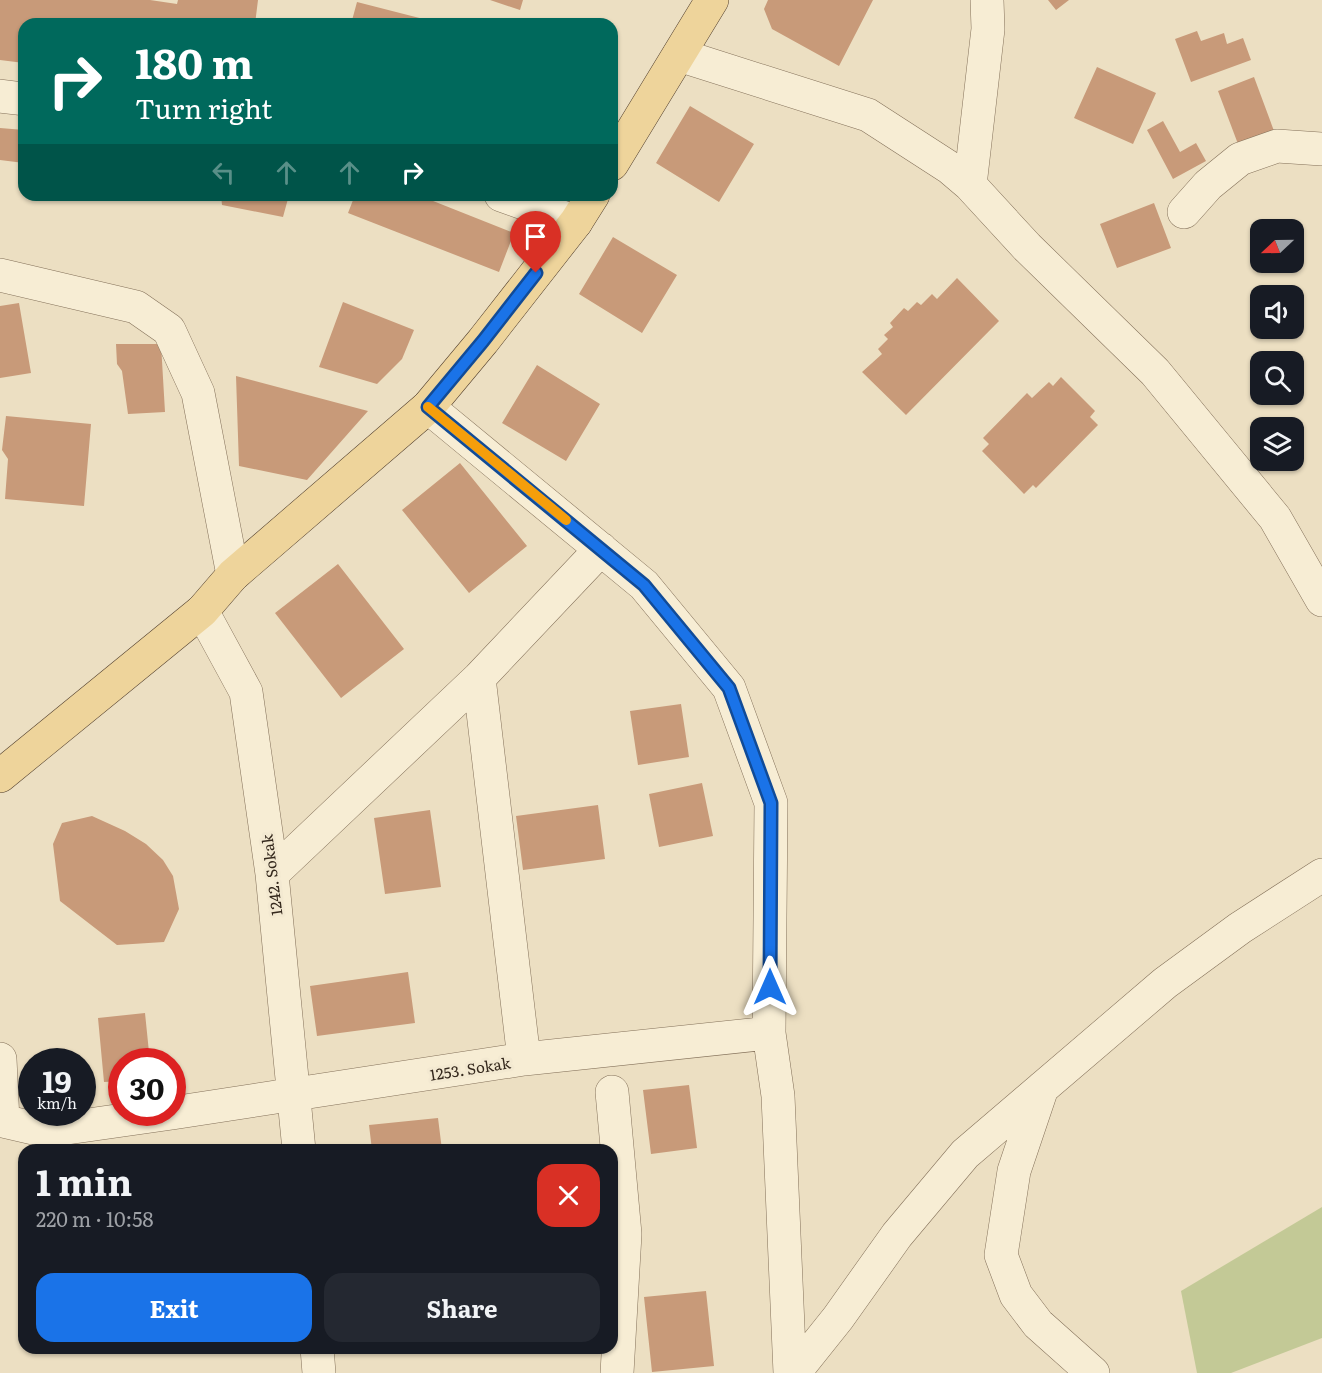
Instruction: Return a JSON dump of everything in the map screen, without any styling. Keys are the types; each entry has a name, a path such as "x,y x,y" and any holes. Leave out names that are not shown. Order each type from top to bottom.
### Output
{"main road":[{"path":"618,154 712,0"},
{"path":"0,776 202,611 233,574 428,407 576,222 588,201"}],"street":[{"path":"970,185 988,29 987,0"},
{"path":"679,55 868,115 950,168 970,185 1027,247 1155,372 1275,518 1322,600"},
{"path":"0,96 18,98"},
{"path":"1184,212 1208,185 1240,159 1277,146 1322,149"},
{"path":"518,201 576,222"},
{"path":"0,275 136,307 169,330 198,393 233,574"},
{"path":"428,407 644,585 729,688 771,803 770,1033 778,1096 792,1373"},
{"path":"272,874 479,678 601,549"},
{"name":"1242. Sokak","path":"202,611 246,692 272,874 298,1144"},
{"path":"479,678 524,1059"},
{"path":"792,1373 838,1318 897,1235 965,1154 1165,983 1240,928 1322,875"},
{"name":"1253. Sokak","path":"186,1111 524,1059 770,1033"},
{"name":"1253. Sokak","path":"0,1059 3,1121 46,1131 108,1122"},
{"path":"1042,1087 1014,1171 1001,1255 1016,1296 1038,1324 1093,1373"},
{"path":"612,1092 617,1144"},
{"path":"617,1373 625,1234 618,1158"},
{"path":"317,1354 319,1373"}],"green space":[{"path":"1322,1207 1322,1338 1231,1373 1197,1373 1181,1291"}],"building":[{"path":"0,0 150,0 177,4 178,0 258,0 256,18 18,18 18,62 0,60"},
{"path":"490,0 523,0 520,10"},
{"path":"768,0 873,0 839,66 772,29 764,9"},
{"path":"1048,0 1069,0 1056,10"},
{"path":"357,2 419,18 353,18"},
{"path":"1197,31 1201,41 1224,33 1227,44 1243,38 1251,60 1191,82 1175,39"},
{"path":"1097,67 1156,93 1133,144 1074,118"},
{"path":"1254,77 1274,131 1238,144 1218,91"},
{"path":"690,106 754,144 719,202 656,163"},
{"path":"1163,121 1180,152 1196,143 1206,161 1173,179 1147,130"},
{"path":"0,128 18,130 18,162 0,160"},
{"path":"222,201 287,201 283,217 222,205"},
{"path":"353,201 433,201 514,233 499,272 348,213"},
{"path":"1154,203 1171,248 1117,268 1100,224"},
{"path":"613,237 677,275 642,333 579,294"},
{"path":"957,278 999,321 906,415 862,372 882,354 878,349 888,339 884,335 893,327 890,323 904,308 908,311 917,302 921,305 932,294 937,299"},
{"path":"343,302 414,330 402,359 377,384 319,367"},
{"path":"19,303 31,373 0,378 0,306"},
{"path":"116,344 161,344 165,412 128,414 122,371 117,364"},
{"path":"537,365 600,404 566,461 502,423"},
{"path":"236,376 368,411 307,480 239,466"},
{"path":"1061,377 1095,411 1090,417 1098,425 1036,488 1033,485 1024,494 982,451 989,444 983,438 1027,393 1032,398 1049,382 1053,386"},
{"path":"6,416 91,424 84,506 5,499 8,459 2,450"},
{"path":"460,463 527,546 469,593 402,510"},
{"path":"338,564 404,649 341,698 275,613"},
{"path":"681,704 689,757 638,765 630,711"},
{"path":"702,783 713,836 659,847 649,794"},
{"path":"598,805 605,859 523,870 516,816"},
{"path":"430,810 441,887 385,894 374,818"},
{"path":"92,816 125,831 146,844 163,860 173,876 179,909 164,942 117,945 60,901 53,844 62,823"},
{"path":"408,972 415,1023 317,1036 310,986"},
{"path":"145,1013 149,1048 108,1048 108,1082 104,1082 98,1018"},
{"path":"689,1085 697,1148 651,1154 643,1090"},
{"path":"438,1118 441,1144 371,1144 369,1125"},
{"path":"706,1291 714,1366 652,1372 644,1297"}],"slow traffic":[{"path":"428,407 566,520"}],"route":[{"path":"536,273 428,407 644,585 729,688 771,803 770,987"}]}
